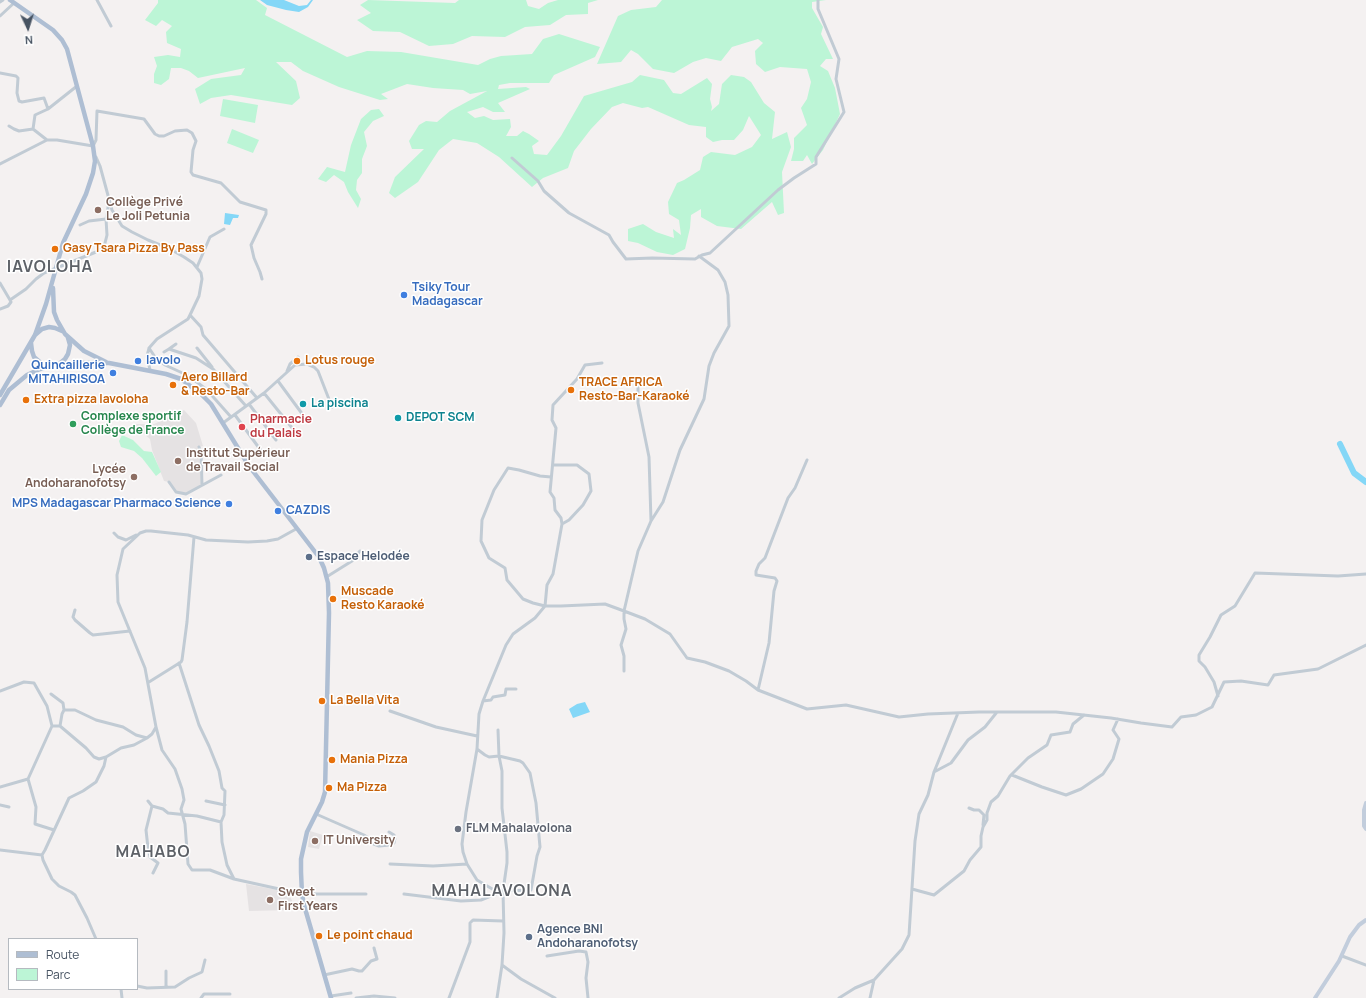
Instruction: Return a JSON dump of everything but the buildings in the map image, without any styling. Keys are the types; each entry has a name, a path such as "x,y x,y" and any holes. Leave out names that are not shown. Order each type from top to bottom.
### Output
{"main road":[{"path":"12,1 58,35 67,49 94,146 93,173 86,194 63,243 46,304 31,348 34,357 42,364 51,366"},
{"path":"55,271 52,292 54,312 70,345 65,359 58,364"},
{"path":"0,395 34,337 42,329 52,327 58,328 84,351 109,363"},
{"path":"0,405 9,390 18,382 34,372 58,364 109,363 174,376 192,386 211,404 249,466 319,557 328,576 329,613 325,792 322,802 306,832 302,852 301,872 302,894 331,997"}],"street":[{"path":"97,0 111,26"},
{"path":"512,158 538,181 544,191 569,213 609,235 626,259 695,259 699,256 710,253 778,190 816,164 816,157 844,112 836,79 839,58 818,10 818,0"},
{"path":"0,16 12,1"},
{"path":"0,73 16,76 18,78 17,93 19,101 22,102 44,98 48,109"},
{"path":"33,129 35,115 48,109 77,86"},
{"path":"0,164 47,140 57,140 94,146 96,140 97,110 144,119 155,134 160,136 183,130 192,133 196,141 193,150 191,172 193,175 221,183 240,202 266,210 266,214 251,245 262,279"},
{"path":"9,126 14,130 33,129 47,140"},
{"path":"94,155 100,166 109,200 116,216 123,226 148,240 184,256 193,263 201,273 201,287 195,307 188,319 157,338 149,348 147,356 150,370"},
{"path":"0,309 8,306 11,302 10,300 26,289 44,273 55,271 104,247 107,235 106,219 109,200"},
{"path":"80,225 89,221 106,219"},
{"path":"197,268 210,237 224,229"},
{"path":"624,671 624,656 621,645 626,629 624,611 638,551 651,521 662,502 680,450 704,399 709,366 714,353 729,326 728,295 725,282 718,270 699,256"},
{"path":"0,283 10,300"},
{"path":"190,315 201,326 203,335 256,398"},
{"path":"164,352 176,344"},
{"path":"149,348 155,357 165,365 189,376 206,390 233,416 262,452"},
{"path":"197,348 213,368 248,405 276,440"},
{"path":"169,349 196,358 213,368"},
{"path":"286,373 290,364 298,357"},
{"path":"502,892 494,890 477,880 467,864 463,852 463,838 470,782 477,749 479,714 506,645 513,634 535,618 545,606 547,585 553,574 562,524 561,518 555,510 554,498 550,492 551,477 554,466 556,428 552,420 553,405 577,379 585,365 602,363"},
{"path":"223,424 264,393 295,366 307,364 314,367 318,371 332,407"},
{"path":"278,381 303,415"},
{"path":"642,384 638,386 638,403 649,457 651,521"},
{"path":"264,393 292,430"},
{"path":"199,447 201,452 202,485"},
{"path":"758,690 769,643 770,623 777,581 775,578 756,575 756,571 759,564 766,558 788,498 795,488 807,460"},
{"path":"554,466 577,465 590,474 591,491 583,505 569,520 562,524"},
{"path":"551,477 540,476 508,468 494,490 482,520 481,541 489,558 505,568 507,580 523,598 533,603 545,606 606,604 624,611 645,620 670,634 687,658 705,662 729,671 758,690 807,709 846,705 899,717 958,712 1056,712 1172,727 1181,717 1196,715 1212,707 1224,682 1241,681 1268,685 1274,675 1318,669 1366,645"},
{"path":"169,482 176,492 186,494 221,475"},
{"path":"114,533 118,537 126,540 140,533 151,531 188,535 206,540 259,542 278,539 296,529"},
{"path":"140,533 123,549 117,575 118,602 145,668 149,682 156,727 162,750 175,769 182,789 184,800 181,809 187,859 192,870 210,870 234,879 302,894 366,894"},
{"path":"149,682 182,660 187,622 194,537"},
{"path":"328,576 352,561 360,551"},
{"path":"1218,696 1214,682 1205,667 1198,661 1199,655 1221,615 1235,606 1255,573 1338,576 1366,574"},
{"path":"75,610 75,620 93,635 130,631"},
{"path":"179,663 198,725 209,746 219,771 222,788 225,791 224,815 221,822 222,842 227,865 234,879"},
{"path":"0,691 24,682 34,683 47,706 52,726 28,779 36,807 35,824 54,830"},
{"path":"483,701 491,700 493,697 503,696 505,694 505,690 507,689 516,689"},
{"path":"51,694 63,703 64,710 60,726"},
{"path":"64,710 75,710 96,720 123,727 136,735 147,738"},
{"path":"390,712 436,727 477,736"},
{"path":"839,998 855,988 874,980 906,943 909,935 915,842 919,814 928,794 934,772 958,712"},
{"path":"934,772 951,763 968,740 985,727 997,712"},
{"path":"983,826 987,820 987,813 991,802 998,796 1012,774 1028,758 1047,745 1051,735 1070,732 1072,724 1084,715"},
{"path":"1012,774 1042,787 1066,795 1081,789 1103,774 1113,759 1118,739 1113,730 1118,719"},
{"path":"52,726 60,726 86,748 94,757 99,759 106,757 121,748 134,745 147,738 152,734 156,727"},
{"path":"497,998 502,965 502,892 507,863 502,808 502,770 499,756 498,730"},
{"path":"404,894 461,901 481,900 502,892 531,890 540,847 536,804 528,768 520,760 499,756 490,757 477,749"},
{"path":"96,938 75,895 59,886 52,879 42,855 69,798 96,782 104,766 106,757"},
{"path":"0,787 28,779"},
{"path":"148,801 152,806 163,809 168,813 197,816 221,822"},
{"path":"206,801 225,805"},
{"path":"1366,803 1364,810 1364,826 1366,829"},
{"path":"0,805 10,807"},
{"path":"152,806 146,830 150,857 158,864 153,873"},
{"path":"912,889 934,895 964,871 970,860 981,847 984,815 979,810 969,808"},
{"path":"316,814 364,835 371,843 379,846 394,843 394,835 389,832"},
{"path":"0,850 42,855"},
{"path":"390,864 433,866 467,864"},
{"path":"449,998 470,942 469,925 471,921 503,920"},
{"path":"1315,998 1342,956 1350,937 1359,925 1366,920"},
{"path":"324,975 352,969 362,971 371,961 377,959 374,948"},
{"path":"547,956 579,951 586,952 588,962 586,978 588,998"},
{"path":"1342,956 1366,965"},
{"path":"138,986 147,988 175,987 202,972 205,960"},
{"path":"502,965 521,979 555,998"},
{"path":"166,971 166,987"},
{"path":"870,998 874,980"},
{"path":"331,997 351,993"},
{"path":"201,998 204,994 230,994"},
{"path":"356,998 374,996 395,998"}],"shaded area":[{"name":"Institut Supérieur de Travail Social","path":"184,410 196,423 203,446 199,447 201,485 186,494 176,492 169,482 164,481 152,450 150,439 132,424 154,424"},
{"name":"IT University","path":"310,831 323,835 319,849 308,847"},
{"name":"Sweet First Years","path":"246,884 288,892 295,907 291,910 249,911"}],"green space":[{"path":"158,0 256,0 267,8 265,15 347,57 367,51 401,52 478,65 490,59 501,56 532,54 543,39 559,34 600,47 595,57 554,75 549,83 510,83 499,85 498,89 526,87 530,89 498,103 505,112 493,112 483,107 467,112 475,118 484,116 493,120 510,119 511,127 506,136 517,136 523,131 529,134 539,141 532,146 534,154 547,155 561,136 584,96 632,82 640,75 664,80 673,93 681,94 707,78 712,84 710,99 712,107 711,111 719,104 722,84 731,75 744,77 751,82 764,103 775,112 772,139 787,132 791,147 782,172 784,213 778,215 772,202 741,229 717,226 701,217 701,209 691,215 690,228 685,249 673,255 657,252 638,243 628,241 628,229 643,224 656,232 674,238 673,229 681,235 679,220 669,214 668,202 677,183 700,170 703,157 711,152 735,155 752,147 761,135 749,116 743,130 734,140 713,142 706,137 706,127 689,125 648,107 642,108 623,103 612,107 591,129 574,151 568,168 543,178 532,187 499,157 477,143 453,139 439,150 418,182 395,198 389,193 395,177 424,149 412,149 409,141 419,125 426,121 437,122 450,111 487,91 470,94 463,90 433,88 407,84 381,94 388,99 380,100 339,87 303,71 291,62 276,62 296,81 300,98 292,105 231,95 211,98 200,104 195,89 211,79 241,75 245,68 198,78 189,71 181,68 171,68 169,79 161,85 154,83 154,74 157,66 154,57 168,55 180,57 181,49 167,43 166,32 172,26 162,20 156,26 145,20 158,3"},
{"path":"368,0 455,3 459,0 526,0 528,6 539,9 548,3 558,0 598,0 588,3 588,14 566,15 550,25 525,27 505,37 472,36 453,44 429,46 400,32 373,31 357,20 371,13 360,5"},
{"path":"662,0 826,0 812,2 812,8 823,27 821,34 833,59 826,59 820,66 828,71 835,88 840,114 823,150 812,164 807,155 803,161 791,161 794,149 794,138 807,125 801,108 807,99 811,82 807,69 780,67 765,72 756,64 755,51 763,43 758,39 732,47 721,61 706,58 693,62 674,73 653,69 638,54 631,50 621,62 597,64 618,16 631,10 656,7"},
{"path":"223,99 258,105 255,123 220,116"},
{"path":"379,109 384,116 373,121 364,132 367,146 362,159 362,173 357,180 356,190 361,199 358,208 348,192 344,182 334,175 326,182 318,179 327,167 345,172 351,145 361,119 371,110"},
{"path":"232,129 259,140 253,153 227,143"},
{"path":"122,435 133,440 144,451 152,452 161,472 156,476 142,458 134,451 121,447 119,441"}],"water":[{"path":"260,0 284,0 299,6 307,5 311,0 313,0 308,7 299,12 267,5"},
{"path":"225,213 239,215 238,218 233,218 230,225 224,224"},
{"path":"585,702 590,712 573,718 569,709 577,704"}],"waterway":[{"path":"1340,444 1354,473 1366,482"}],"place":[{"name":"Collège Privé Le Joli Petunia","path":"98,210"},
{"name":"Gasy Tsara Pizza By Pass","path":"55,249"},
{"name":"Tsiky Tour Madagascar","path":"404,295"},
{"name":"Iavolo","path":"138,361"},
{"name":"Lotus rouge","path":"297,361"},
{"name":"Quincaillerie MITAHIRISOA","path":"113,373"},
{"name":"Aero Billard & Resto-Bar","path":"173,385"},
{"name":"TRACE AFRICA Resto-Bar-Karaoké","path":"571,390"},
{"name":"Extra pizza Iavoloha","path":"26,400"},
{"name":"La piscina","path":"303,404"},
{"name":"DEPOT SCM","path":"398,418"},
{"name":"Complexe sportif Collège de France","path":"73,424"},
{"name":"Pharmacie du Palais","path":"242,427"},
{"name":"Institut Supérieur de Travail Social","path":"178,461"},
{"name":"Lycée Andoharanofotsy","path":"134,477"},
{"name":"MPS Madagascar Pharmaco Science","path":"229,504"},
{"name":"CAZDIS","path":"278,511"},
{"name":"Espace Helodée","path":"309,557"},
{"name":"Muscade Resto Karaoké","path":"333,599"},
{"name":"La Bella Vita","path":"322,701"},
{"name":"Mania Pizza","path":"332,760"},
{"name":"Ma Pizza","path":"329,788"},
{"name":"FLM Mahalavolona","path":"458,829"},
{"name":"IT University","path":"315,841"},
{"name":"Sweet First Years","path":"270,900"},
{"name":"Le point chaud","path":"319,936"},
{"name":"Agence BNI Andoharanofotsy","path":"529,937"}],"district":[{"name":"IAVOLOHA","path":"50,268"},
{"name":"MAHABO","path":"153,853"},
{"name":"MAHALAVOLONA","path":"502,892"}]}
